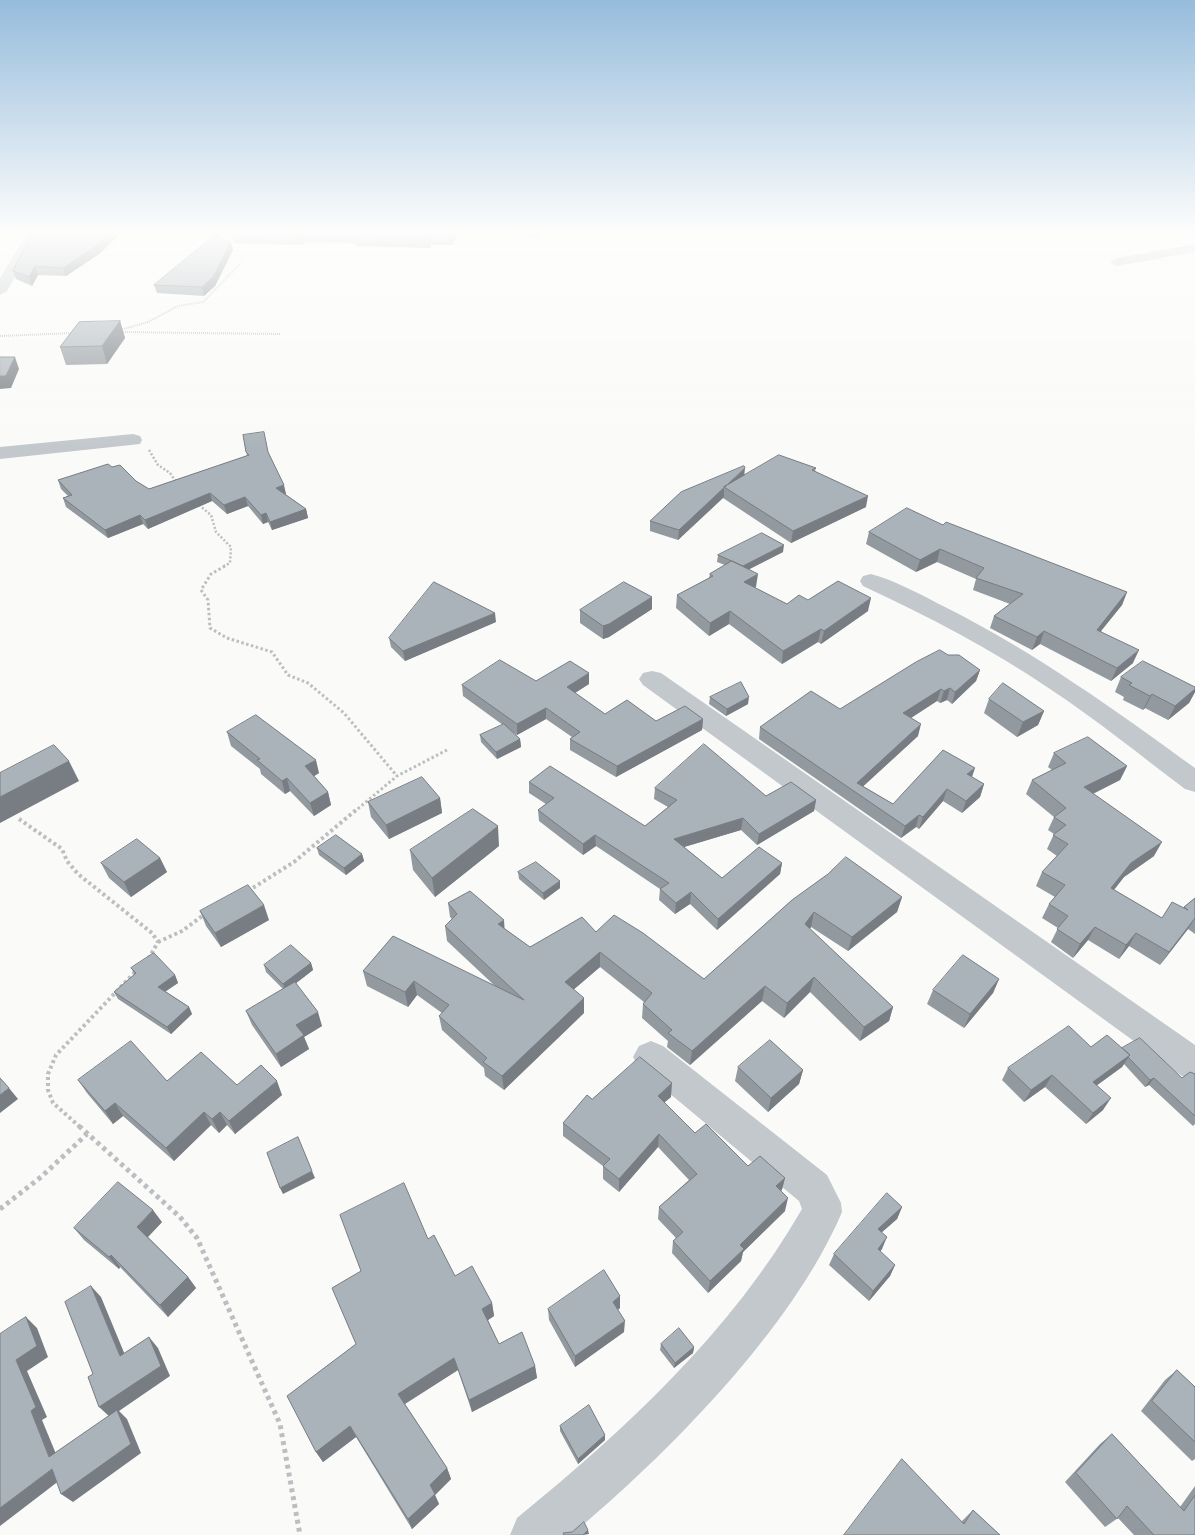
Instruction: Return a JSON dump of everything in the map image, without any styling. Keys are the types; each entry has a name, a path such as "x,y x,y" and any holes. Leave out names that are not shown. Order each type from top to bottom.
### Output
{"street":[{"path":"0,453 133,440"},
{"path":"871,582 927,606 1032,666 1085,700 1195,782"},
{"path":"652,679 1195,1065"},
{"path":"534,1535 612,1467 670,1410 705,1372 785,1274 822,1212 821,1204 813,1188 651,1057"}],"path":[{"path":"193,304 178,306 148,322 115,332 281,334"},
{"path":"0,336 80,333"},
{"path":"133,440 150,451 158,465 170,473 179,485"},
{"path":"198,504 211,515 216,532 231,547 230,563 211,574 202,590 208,600 210,628 228,638 272,652 288,674 308,683 344,713 382,755 397,776"},
{"path":"246,891 294,862 397,776 447,750"},
{"path":"19,819 62,848 67,861 78,874 152,934 158,942"},
{"path":"209,912 182,930 158,942 155,950 144,964 67,1041 56,1055 48,1072 46,1088 53,1103 180,1216 197,1238 280,1424 300,1535"},
{"path":"0,1209 41,1177 87,1134"}],"building":[{"path":"120,321 102,346 60,347 79,322"},
{"path":"0,357 15,357 6,376 0,376"},
{"path":"264,432 268,452 284,485 276,488 306,509 270,522 266,513 261,515 245,497 224,505 210,493 145,520 140,515 105,530 63,498 72,495 58,480 108,464 112,467 120,465 136,481 149,489 249,455 246,452 243,435"},
{"path":"779,455 816,468 812,470 868,496 793,531 724,487"},
{"path":"744,466 745,468 679,530 650,521 681,492"},
{"path":"907,508 943,525 946,522 1127,592 1097,630 1139,650 1117,668 1044,631 1037,637 994,616 1023,594 976,578 984,568 940,549 920,560 869,532"},
{"path":"762,533 784,545 743,566 718,555"},
{"path":"732,561 758,574 744,582 787,604 799,595 808,600 838,581 871,598 824,631 821,629 783,651 730,611 710,623 677,595 713,576 710,574"},
{"path":"434,582 495,613 403,651 389,638"},
{"path":"624,582 652,597 603,626 580,610"},
{"path":"940,650 948,655 959,655 980,670 955,692 950,688 944,691 941,689 903,713 921,724 857,783 893,804 943,750 975,768 967,774 984,784 966,801 947,789 923,817 919,815 905,826 760,727 811,691 840,709 916,662"},
{"path":"500,660 536,681 570,661 589,673 567,687 605,714 627,700 656,721 685,706 703,719 617,766 570,739 580,732 546,708 517,724 462,685"},
{"path":"1143,661 1195,687 1195,689 1175,706 1129,685 1132,683 1121,677"},
{"path":"741,682 749,697 727,709 710,697"},
{"path":"1003,683 1044,711 1023,722 989,699"},
{"path":"256,715 316,760 305,766 328,792 310,803 287,778 282,781 257,760 260,759 227,732"},
{"path":"504,724 520,739 496,752 480,735"},
{"path":"1088,737 1127,766 1084,787 1162,842 1131,863 1111,888 1162,918 1172,902 1188,910 1184,907 1195,898 1195,918 1169,952 1136,933 1126,945 1095,927 1080,944 1057,929 1068,916 1049,904 1065,885 1042,872 1068,844 1053,835 1066,825 1054,817 1066,808 1032,780 1066,763 1054,753"},
{"path":"704,744 766,796 791,782 816,800 759,834 743,818 674,839 722,878 759,847 782,863 718,919 691,892 676,903 660,889 669,883 595,835 583,844 538,810 554,798 529,782 550,766 645,826 677,800 655,788"},
{"path":"54,745 69,761 0,797 0,773"},
{"path":"422,777 440,798 386,825 368,802"},
{"path":"473,809 498,826 432,878 410,850"},
{"path":"336,835 362,854 344,868 317,848"},
{"path":"137,839 160,858 124,882 101,863"},
{"path":"846,857 902,897 852,937 814,912 805,924 893,1007 864,1027 814,977 787,1003 765,986 692,1051 668,1033 672,1030 643,1004 652,993 600,952 565,982 584,998 502,1076 483,1062 487,1058 439,1016 449,1005 414,981 405,992 363,971 393,936 524,1000 445,926 457,914 448,903 470,891 504,920 498,924 530,947 582,917 596,932 614,915 643,933 704,979 792,900 828,874"},
{"path":"536,862 560,881 543,893 518,872"},
{"path":"248,885 264,905 215,933 200,911"},
{"path":"291,945 311,963 283,984 264,965"},
{"path":"154,953 175,975 158,987 189,1007 167,1027 114,992 136,973 131,968"},
{"path":"963,955 999,979 970,1014 933,990"},
{"path":"295,982 318,1012 296,1025 304,1035 276,1054 246,1011"},
{"path":"1069,1026 1091,1047 1107,1035 1130,1055 1093,1082 1111,1098 1093,1113 1052,1075 1031,1090 1008,1068"},
{"path":"1140,1038 1182,1078 1190,1072 1195,1074 1195,1116 1154,1078 1150,1080 1128,1057 1130,1055 1122,1048"},
{"path":"770,1040 803,1070 771,1098 738,1067"},
{"path":"131,1041 167,1081 201,1052 237,1085 261,1065 277,1081 229,1121 220,1112 212,1119 204,1112 166,1148 115,1103 105,1111 78,1080"},
{"path":"640,1057 672,1083 658,1096 695,1133 706,1124 748,1166 760,1156 785,1178 776,1186 788,1198 740,1245 744,1249 710,1281 673,1241 683,1232 659,1207 697,1174 659,1134 619,1179 603,1166 610,1159 563,1123 587,1095 592,1099"},
{"path":"0,1078 9,1088 0,1095"},
{"path":"298,1137 312,1171 280,1188 267,1153"},
{"path":"118,1182 153,1210 137,1227 188,1277 160,1305 111,1255 109,1257 74,1228"},
{"path":"404,1183 428,1239 434,1235 455,1276 472,1266 492,1303 482,1309 499,1344 522,1332 535,1366 469,1400 454,1358 398,1394 447,1468 430,1485 435,1494 408,1519 350,1426 316,1452 287,1396 356,1344 332,1288 361,1271 340,1215"},
{"path":"887,1193 902,1207 878,1229 887,1237 878,1249 895,1265 873,1291 834,1254"},
{"path":"604,1270 620,1296 613,1302 625,1321 575,1356 548,1309"},
{"path":"91,1286 120,1356 149,1337 161,1366 99,1407 88,1377 93,1374 65,1302"},
{"path":"26,1317 37,1346 16,1360 36,1407 31,1411 49,1457 117,1410 131,1444 61,1494 52,1469 0,1508 0,1334"},
{"path":"679,1328 694,1347 675,1363 661,1344"},
{"path":"1177,1370 1195,1387 1195,1442 1152,1401"},
{"path":"589,1405 605,1435 578,1459 560,1426"},
{"path":"1112,1434 1184,1511 1195,1495 1195,1535 1154,1535 1127,1506 1117,1519 1076,1473"},
{"path":"902,1459 964,1524 973,1510 1000,1535 844,1535"},
{"path":"584,1522 588,1530 583,1535 564,1535 563,1533 572,1532"}]}
